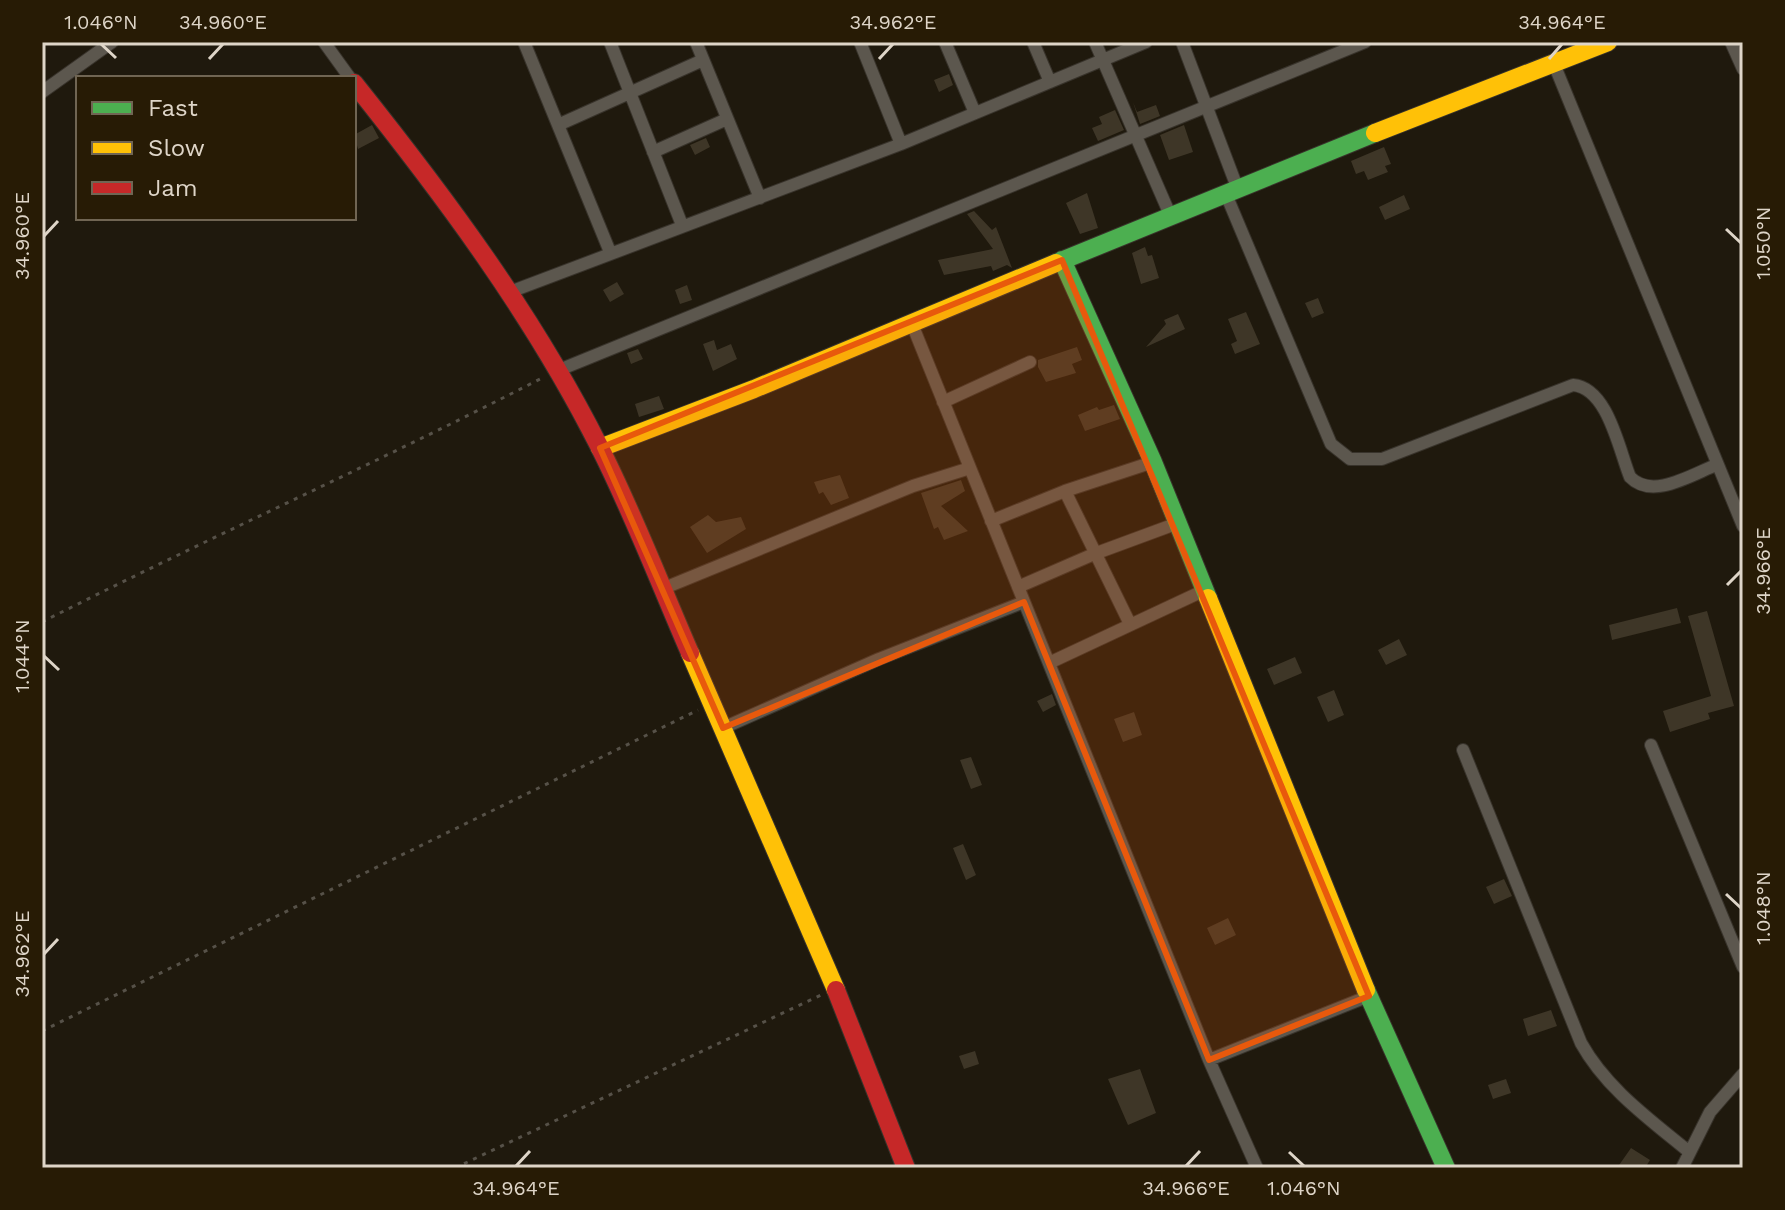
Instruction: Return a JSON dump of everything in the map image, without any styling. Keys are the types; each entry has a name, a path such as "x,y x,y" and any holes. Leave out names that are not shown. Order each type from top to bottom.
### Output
{"street":[{"path":"42,92 112,42"},
{"path":"324,42 349,76"},
{"path":"524,42 610,252"},
{"path":"610,42 682,225"},
{"path":"696,42 760,198"},
{"path":"860,42 901,144"},
{"path":"945,42 975,113"},
{"path":"1033,42 1050,82"},
{"path":"1095,42 1171,217"},
{"path":"510,292 901,144 1146,42"},
{"path":"1182,42 1206,104 1231,189 1331,444 1350,459 1382,459 1573,385 1586,389 1602,406 1630,477 1639,485 1659,487 1716,465"},
{"path":"559,370 1206,104 1365,42"},
{"path":"600,448 912,324 1171,217 1231,189 1608,42"},
{"path":"1731,42 1743,69"},
{"path":"558,125 703,60"},
{"path":"1554,64 1743,526"},
{"path":"356,85 432,180 510,292 559,370 600,448 835,988 906,1168"},
{"path":"653,152 727,119"},
{"path":"1062,260 1153,462 1369,996 1446,1168"},
{"path":"912,324 1209,1060 1257,1168"},
{"path":"943,402 1030,362"},
{"path":"991,521 1065,491 1153,462"},
{"path":"662,589 913,486 970,468"},
{"path":"1065,491 1130,624"},
{"path":"1018,587 1094,554 1178,523"},
{"path":"1049,663 1205,590"},
{"path":"723,728 879,659 1024,602"},
{"path":"1651,745 1743,967"},
{"path":"1463,750 1581,1043 1594,1065 1627,1101 1688,1151"},
{"path":"1209,1060 1369,996"},
{"path":"1682,1168 1710,1112 1743,1074"}],"path":[{"path":"42,622 170,557 447,428 559,370"},
{"path":"42,1031 712,703"},
{"path":"455,1168 835,988"}],"highlighted area":[{"path":"1062,260 1369,996 1209,1060 1024,602 723,728 600,448"}],"building":[{"path":"949,74 953,85 939,92 934,80"},
{"path":"1133,102 1137,112 1156,105 1160,116 1140,124"},
{"path":"1115,110 1124,130 1098,141 1092,128 1102,124 1099,117"},
{"path":"372,125 379,138 358,149 356,134"},
{"path":"1184,125 1193,152 1169,160 1160,135"},
{"path":"706,138 710,147 695,155 690,145"},
{"path":"1384,147 1391,164 1385,166 1388,172 1368,180 1364,171 1356,174 1351,161"},
{"path":"1087,193 1098,228 1080,234 1066,203"},
{"path":"1404,195 1410,209 1385,220 1379,207"},
{"path":"974,211 992,230 996,227 1012,268 1007,265 993,271 991,266 944,275 938,260 993,249 967,214"},
{"path":"1145,247 1148,256 1152,255 1159,278 1141,284 1132,253"},
{"path":"617,282 624,294 610,302 603,290"},
{"path":"687,285 692,300 680,304 675,290"},
{"path":"1318,298 1324,313 1312,318 1305,303"},
{"path":"1246,312 1260,344 1235,354 1231,344 1237,341 1228,319"},
{"path":"1178,314 1185,329 1146,347 1166,324 1164,320"},
{"path":"714,340 717,350 731,344 737,359 713,371 703,344"},
{"path":"1077,347 1082,360 1072,364 1076,373 1046,382 1038,360"},
{"path":"638,349 643,359 631,364 627,353"},
{"path":"659,396 664,409 639,417 635,404"},
{"path":"1114,405 1120,419 1085,431 1078,415 1097,407 1099,410"},
{"path":"840,475 849,498 831,505 823,492 819,494 814,482"},
{"path":"961,480 965,491 941,506 968,531 944,540 938,527 934,529 921,493"},
{"path":"708,515 716,522 741,517 746,529 707,553 690,527"},
{"path":"1677,608 1681,623 1612,640 1609,625"},
{"path":"1707,611 1734,706 1708,713 1710,719 1670,732 1663,711 1711,696 1688,616"},
{"path":"1399,639 1407,655 1386,665 1378,650"},
{"path":"1295,657 1302,673 1274,685 1267,669"},
{"path":"1334,690 1344,715 1328,722 1317,697"},
{"path":"1052,694 1056,705 1043,712 1037,701"},
{"path":"1134,712 1142,735 1123,742 1114,719"},
{"path":"971,757 982,785 971,789 960,760"},
{"path":"963,844 976,875 966,880 953,848"},
{"path":"1504,879 1512,896 1494,904 1486,887"},
{"path":"1228,918 1236,935 1215,945 1207,928"},
{"path":"1551,1010 1557,1026 1528,1036 1523,1019"},
{"path":"975,1051 979,1064 964,1069 959,1056"},
{"path":"1140,1069 1156,1113 1128,1125 1108,1079"},
{"path":"1506,1079 1511,1093 1493,1099 1488,1085"},
{"path":"1631,1148 1650,1160 1645,1168 1617,1168"}],"traffic: fast":[{"path":"1056,263 1375,133"},
{"path":"1062,260 1153,462 1208,598"},
{"path":"1366,990 1446,1168"}],"traffic: slow":[{"path":"1375,133 1608,42"},
{"path":"600,448 754,389 1056,263"},
{"path":"1208,598 1366,990"},
{"path":"690,653 836,990"}],"traffic: jam":[{"path":"356,86 454,213 546,350 611,471 690,653"},
{"path":"836,990 906,1168"}]}
